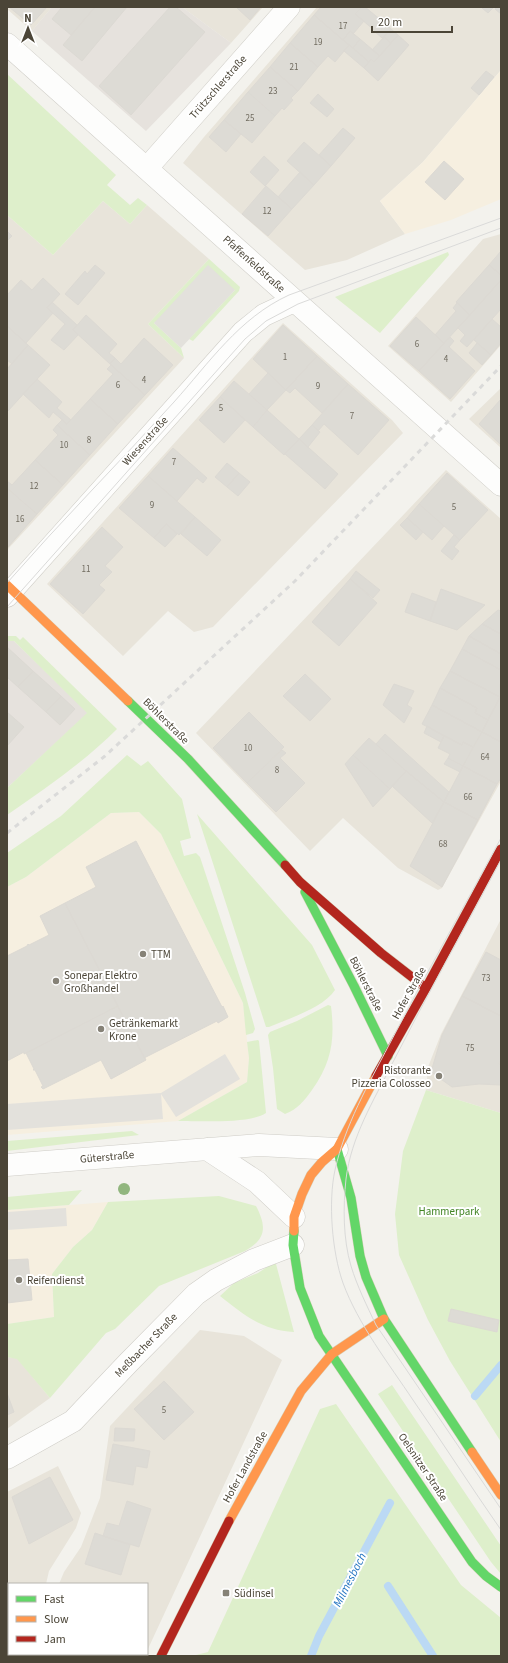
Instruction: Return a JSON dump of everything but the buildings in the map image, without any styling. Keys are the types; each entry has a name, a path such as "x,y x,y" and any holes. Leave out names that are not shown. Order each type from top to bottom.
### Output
{"main road":[{"name":"Böhlerstraße","path":"9,591 94,667 188,759 300,882 381,953 426,988"},
{"name":"Hofer Straße","path":"332,1354 313,1322 300,1288 293,1245 294,1217 302,1194 311,1175 322,1162 337,1149 353,1117 426,988 501,849"},
{"name":"Böhlerstraße","path":"300,882 354,986 388,1056"},
{"path":"337,1149 351,1198 360,1256 373,1296 384,1319 501,1496"},
{"name":"Hofer Landstraße","path":"161,1656 218,1541 291,1408 315,1373 332,1354 384,1319"},
{"name":"Oelsnitzer Straße","path":"332,1354 472,1562 486,1576 501,1587"}],"street":[{"name":"Trützschlerstraße","path":"147,168 289,7"},
{"name":"Pfaffenfeldstraße","path":"7,44 501,485"},
{"name":"Wiesenstraße","path":"9,591 244,332 264,315 294,301"},
{"name":"Güterstraße","path":"7,1165 269,1145 337,1149"},
{"path":"207,1149 257,1182 294,1217"},
{"name":"Meßbacher Straße","path":"7,1458 73,1421 196,1294 216,1280 254,1260 293,1245"}],"shaded area":[{"path":"7,7 52,7 32,31 7,9"},
{"path":"52,7 182,7 231,43 146,131 32,31"},
{"path":"182,7 263,7 231,43"},
{"path":"317,7 501,7 501,70 423,162 380,201 405,234 347,260 305,270 183,163"},
{"path":"501,70 501,199 451,220 405,234 380,201 423,162"},
{"path":"103,201 130,224 147,205 209,259 148,324 184,358 8,549 7,215 53,255"},
{"path":"501,234 501,345 451,402 388,346 483,239"},
{"path":"208,265 235,290 181,348 154,323"},
{"path":"283,323 392,420 403,433 213,627 194,632 168,611 123,656 47,584"},
{"path":"501,388 501,448 469,419"},
{"path":"446,470 501,519 501,781 442,888 438,890 398,868 343,818 310,851 196,733"},
{"path":"7,641 14,641 88,713 7,788"},
{"path":"139,812 161,834 243,1003 249,1058 247,1082 178,1121 7,1135 7,887 26,877 111,813"},
{"path":"501,919 501,1113 426,1090 428,1067 441,1034"},
{"path":"225,1054 240,1079 176,1117 161,1094 163,1119 7,1130 7,1104 161,1093"},
{"path":"108,1202 92,1230 73,1247 52,1274 54,1317 7,1324 7,1210"},
{"path":"66,1208 67,1226 7,1230 7,1212"},
{"path":"200,1330 244,1336 282,1360 148,1649 148,1583 59,1583 64,1572 81,1547 100,1498 110,1426"},
{"path":"7,1357 17,1358 50,1398 7,1429"},
{"path":"58,1466 81,1513 76,1528 49,1571 46,1583 8,1583 8,1655 32,1656 7,1656 7,1492"},
{"path":"46,1655 146,1655 145,1656"}],"green space":[{"path":"7,74 116,175 107,185 130,205 138,198 147,205 130,224 103,201 53,255 7,215"},
{"path":"448,252 449,255 380,333 335,297"},
{"path":"209,259 240,287 239,291 193,341 189,339 235,290 154,323 181,348 184,358 148,324"},
{"path":"7,636 16,636 20,640 23,637 117,729 78,764 7,815 7,788 87,713 14,641 7,641"},
{"path":"127,755 141,766 148,761 182,799 191,838 180,841 184,856 196,853 200,857 245,993 255,1029 253,1033 246,1035 243,1003 161,834 139,812 111,813 26,877 7,887 7,853 61,816"},
{"path":"197,814 312,945 335,990 323,1002 296,1016 266,1027"},
{"path":"328,1005 331,1006 333,1029 328,1060 319,1080 312,1090 294,1110 285,1114 277,1109 268,1035 270,1032 297,1021"},
{"path":"258,1040 266,1113 258,1117 248,1119 178,1121 247,1082 249,1058 247,1042"},
{"name":"Hammerpark","path":"426,1090 501,1113 501,1442 450,1361 428,1320 399,1255 395,1214 403,1151"},
{"path":"132,1131 139,1135 7,1151 7,1141"},
{"path":"82,1190 69,1205 7,1210 7,1197"},
{"path":"219,1196 256,1206 260,1213 263,1226 261,1237 252,1246 245,1251 159,1286 115,1329 106,1333 50,1398 17,1359 7,1357 7,1324 54,1317 52,1274 73,1247 92,1230 108,1202"},
{"path":"273,1263 276,1264 294,1332 283,1331 263,1325 237,1309 220,1296 234,1283 258,1273"},
{"path":"392,1385 501,1546 501,1574 491,1562 378,1394"},
{"path":"336,1404 461,1585 501,1618 501,1654 499,1656 192,1656 208,1652 320,1409"}],"waterway":[{"name":"Milmesbach","path":"475,1396 501,1365"},
{"name":"Milmesbach","path":"311,1656 319,1636 390,1503"},
{"path":"388,1586 433,1656"}],"tram line":[{"path":"7,583 174,402 226,342 255,316 289,295 501,218"},
{"path":"7,607 245,339 266,321 298,304 501,228"},
{"path":"501,838 416,993 358,1106 339,1153 335,1170 332,1197 332,1227 336,1257 343,1283 357,1314 384,1358 501,1530"},
{"path":"501,860 364,1119 349,1163 344,1201 345,1234 348,1256 359,1288 376,1325 501,1509"}],"railway":[{"path":"7,833 105,756 295,581 501,366"}],"traffic: fast":[{"path":"128,701 188,759 285,865"},
{"path":"305,892 354,986 388,1056"},
{"path":"337,1149 351,1198 360,1256 366,1277 384,1319 472,1452"},
{"path":"294,1231 293,1245 300,1288 319,1336 472,1562 486,1576 501,1587"}],"traffic: slow":[{"path":"7,585 128,701"},
{"path":"294,1231 294,1217 302,1194 311,1175 322,1162 337,1149 376,1076"},
{"path":"229,1521 301,1391 332,1354 384,1319"},
{"path":"472,1452 501,1495"}],"traffic: jam":[{"path":"376,1076 426,988 501,849"},
{"path":"285,865 300,882 381,953 426,988"},
{"path":"161,1656 229,1521"}],"place":[{"name":"TTM","path":"143,954"},
{"name":"Sonepar Elektro Großhandel","path":"56,981"},
{"name":"Getränkemarkt Krone","path":"101,1029"},
{"name":"Ristorante Pizzeria Colosseo","path":"439,1076"},
{"name":"Reifendienst","path":"19,1280"},
{"name":"Südinsel","path":"226,1593"}]}
